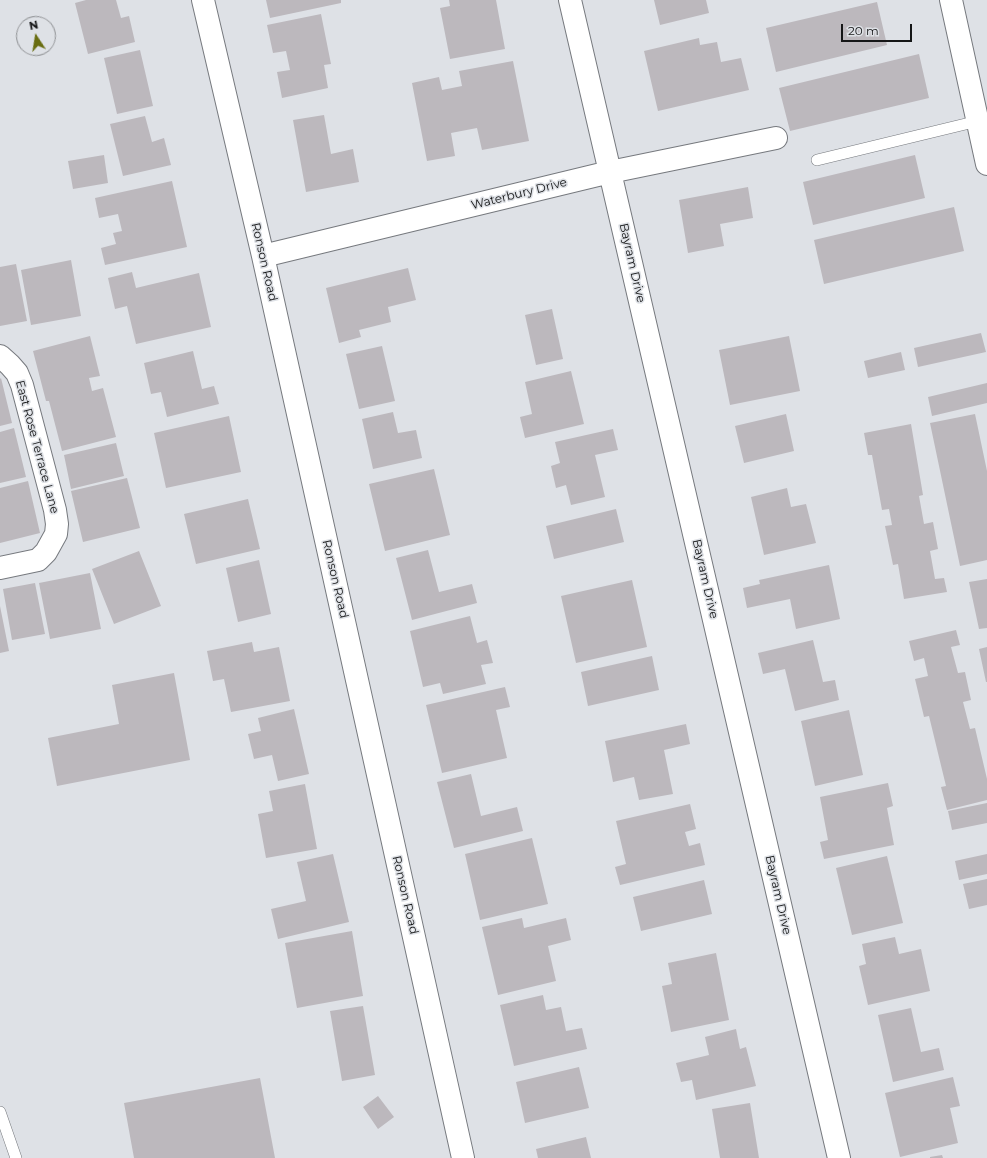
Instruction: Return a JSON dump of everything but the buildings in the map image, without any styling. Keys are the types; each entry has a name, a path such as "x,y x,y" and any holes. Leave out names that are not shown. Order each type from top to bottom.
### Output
{"street":[{"name":"Ronson Road","path":"203,0 263,256 464,1158"},
{"name":"Bayram Drive","path":"570,0 839,1158"},
{"path":"951,0 987,164"},
{"name":"Waterbury Drive","path":"263,256 610,172 776,138"},
{"name":"East Rose Terrace Lane","path":"0,356 17,373 22,385 55,510 57,524 56,534 51,544 38,560 0,568"}],"lane":[{"path":"817,160 978,121"},
{"path":"0,1112 16,1158"}]}
